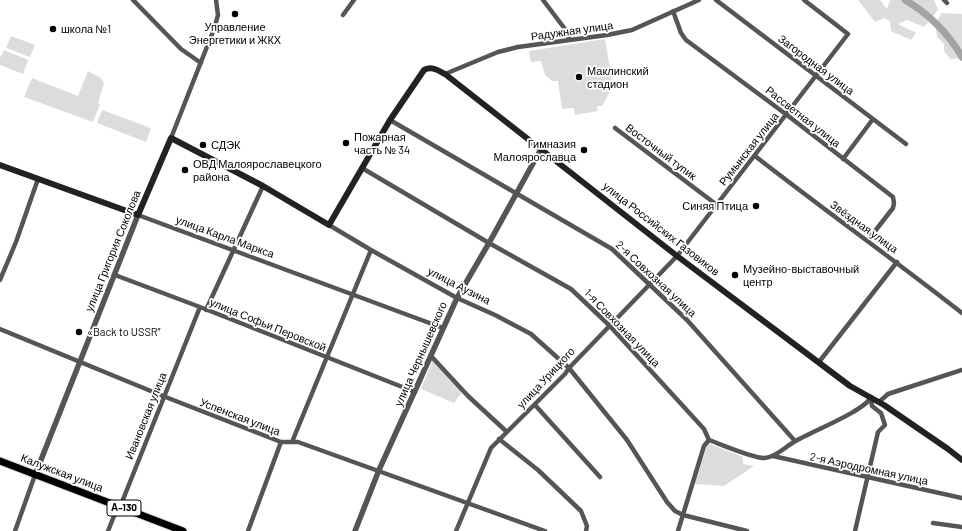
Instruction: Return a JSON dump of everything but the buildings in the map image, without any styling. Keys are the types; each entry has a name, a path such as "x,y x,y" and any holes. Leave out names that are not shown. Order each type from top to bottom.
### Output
{"main road":[{"name":"улица Российских Газовиков","path":"390,120 424,70 435,69 445,74 677,256 850,386 879,402 962,460"},
{"path":"329,225 390,120"},
{"name":"улица Аузина","path":"171,138 263,186 329,225"},
{"name":"улица Григория Соколова","path":"138,215 171,138"},
{"name":"улица Карла Маркса","path":"0,165 138,215"},
{"name":"Калужская улица","path":"0,461 183,531"}],"street":[{"path":"133,0 181,49 201,63"},
{"name":"улица Григория Соколова","path":"171,138 201,63 218,15 216,0"},
{"path":"343,15 354,0"},
{"path":"543,0 568,33 569,40"},
{"name":"Радужная улица","path":"445,74 498,52 518,47 607,35 632,30 699,0"},
{"name":"Загородная улица","path":"716,0 906,144"},
{"name":"Румынская улица","path":"677,256 848,34 804,0"},
{"name":"Рассветная улица","path":"673,11 681,33 686,40 787,115 893,197 893,208 868,240"},
{"path":"843,159 872,119"},
{"name":"2-я Совхозная улица","path":"390,120 612,249 687,320 795,441"},
{"name":"Восточный тупик","path":"615,128 717,205"},
{"name":"улица Чернышевского","path":"355,531 379,470 457,298 541,149"},
{"name":"Звёздная улица","path":"754,156 814,202 868,240 962,312"},
{"name":"1-я Совхозная улица","path":"362,168 489,243 571,289 609,325 704,429 709,440"},
{"path":"0,280 16,242 38,179"},
{"path":"206,310 263,186"},
{"name":"улица Григория Соколова","path":"15,531 35,475 138,215"},
{"name":"улица Карла Маркса","path":"138,215 444,328"},
{"name":"улица Аузина","path":"329,225 457,298 495,315 531,334 569,368 627,440 667,502 675,511 683,515"},
{"path":"292,442 371,250"},
{"name":"улица Урицкого","path":"456,531 491,448 565,374 609,325 677,256"},
{"path":"819,362 897,262"},
{"name":"улица Софьи Перовской","path":"115,275 415,392"},
{"name":"Ивановская улица","path":"108,531 114,516 120,507 163,396 200,307"},
{"name":"Успенская улица","path":"0,329 163,396 281,442 298,442 545,531"},
{"path":"431,356 468,396 507,432"},
{"path":"879,402 888,394 962,370"},
{"path":"678,531 704,446 709,440 764,459 773,456 795,441 856,410 869,402 871,397"},
{"path":"855,531 878,432 885,425 881,413 872,406 871,397"},
{"path":"534,405 600,477"},
{"path":"499,439 538,470 581,511 587,526 586,531"},
{"path":"248,531 281,442"},
{"name":"2-я Аэродромная улица","path":"773,456 962,498"},
{"path":"683,515 747,531"},
{"path":"933,523 962,527"}],"shaded area":[{"path":"858,0 880,0 887,9 890,0 934,0 938,10 924,27 907,20 898,24 916,33 911,40 891,31 890,21 884,18 875,22"},
{"path":"942,13 962,14 962,58 950,59 944,51 944,44 937,37 935,24"},
{"path":"11,36 35,45 30,57 6,48"},
{"name":"Маклинский стадион","path":"605,39 613,86 602,106 597,106 598,111 575,115 574,108 562,109 558,81 552,81 545,75 541,61 531,62 529,51"},
{"path":"4,50 28,60 23,74 0,65 0,58"},
{"path":"88,71 101,78 104,83 98,103 100,104 93,122 24,97 32,78 78,96"},
{"path":"102,110 151,128 146,142 97,123"},
{"path":"433,360 462,392 454,403 421,389"},
{"path":"710,444 743,457 743,464 754,466 724,486 695,484 707,446"}],"waterway":[{"path":"905,0 914,5 930,18 951,40 962,57"}],"place":[{"name":"Управление Энергетики и ЖКХ","path":"235,14"},
{"name":"школа №1","path":"53,29"},
{"name":"Маклинский стадион","path":"579,77"},
{"name":"Пожарная часть № 34","path":"346,143"},
{"name":"СДЭК","path":"203,145"},
{"name":"Гимназия Малоярославца","path":"584,150"},
{"name":"ОВД Малоярославецкого района","path":"185,170"},
{"name":"Синяя Птица","path":"756,206"},
{"name":"Музейно-выставочный центр","path":"735,275"},
{"name":"«Back to USSR”","path":"79,332"}]}
